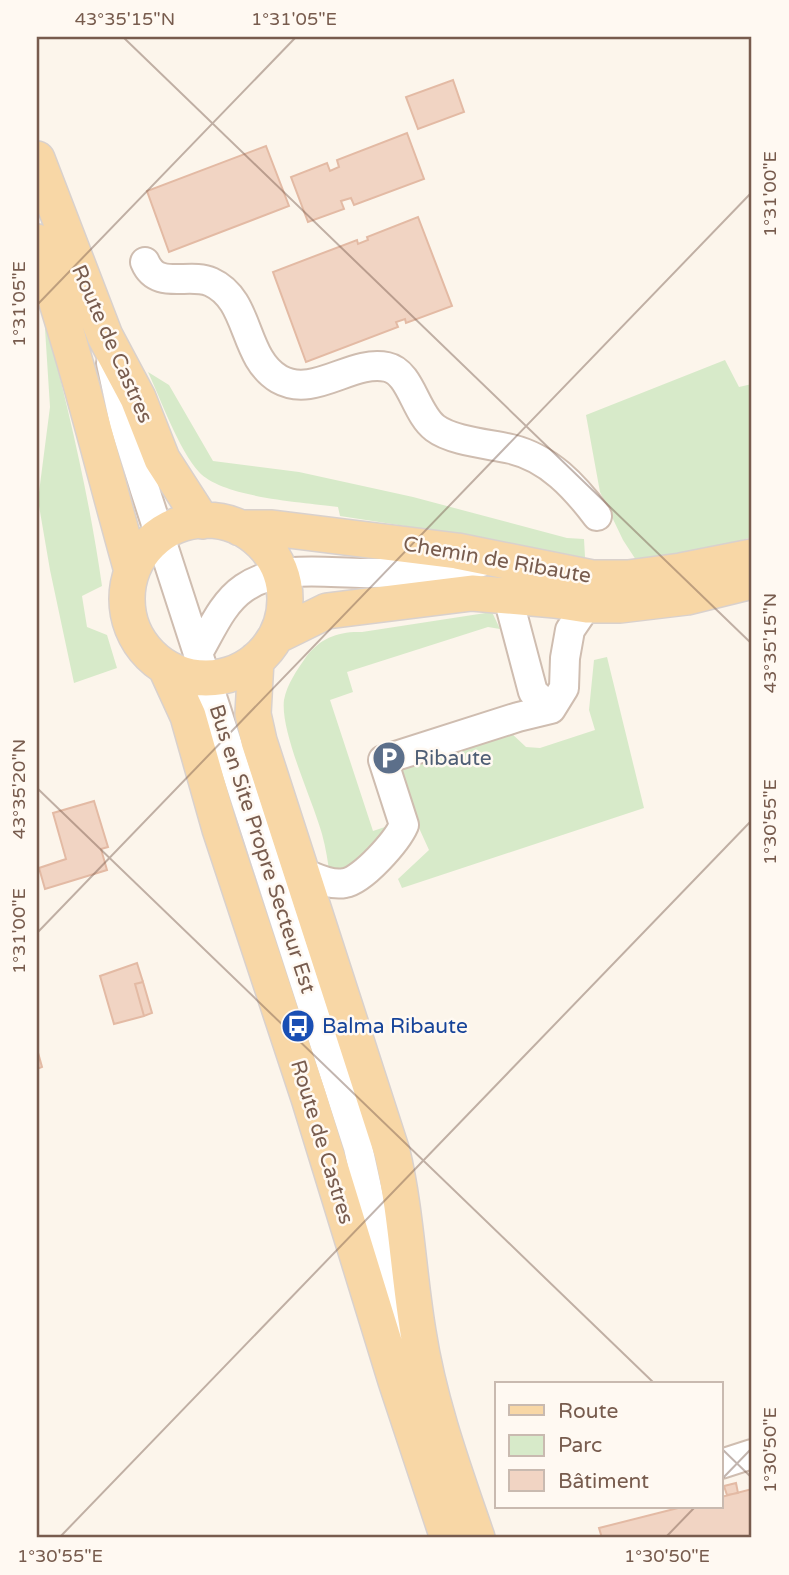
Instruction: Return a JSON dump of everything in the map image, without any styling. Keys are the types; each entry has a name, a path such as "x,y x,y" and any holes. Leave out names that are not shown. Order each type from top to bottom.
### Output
{"main road":[{"name":"Route de Castres","path":"37,159 105,336 138,398 162,459 202,521"},
{"name":"Route de Castres","path":"37,242 57,297 78,369 132,571"},
{"path":"202,521 187,522 160,535 139,557 128,582 127,607 134,631 147,652 166,667 186,676 202,666"},
{"name":"Chemin de Ribaute","path":"202,521 222,522 240,528 323,533 495,558 592,578 628,578 752,557"},
{"path":"240,528 265,547 280,574 284,605 266,648 253,715 392,1152 400,1185 418,1335 434,1404 477,1538"},
{"name":"Chemin de Ribaute","path":"202,666 224,676 242,670 266,648 327,611 472,593 513,595 587,605 620,605 687,597 752,581"},
{"name":"Route de Castres","path":"166,667 188,716 220,829 309,1098 396,1381 448,1538"}],"lane":[{"name":"Bus en Site Propre Secteur Est","path":"37,197 96,361 124,423"},
{"path":"145,262 149,270 164,279 209,281 227,292 235,304 256,356 268,372 282,381 311,384 369,365 389,367 402,374 420,411 435,429 474,443 514,450 549,466 575,487 597,516"},
{"name":"Bus en Site Propre Secteur Est","path":"105,336 124,423 358,1147 389,1287 397,1341 464,1538"},
{"path":"202,666 222,611 244,588 264,577 321,572 453,569 495,558"},
{"path":"544,570 513,595 511,609 533,692 551,709"},
{"path":"366,573 472,593"},
{"path":"301,872 327,882 345,883 356,879 398,838 404,825 383,760 551,709 564,688 568,638 576,618 587,605"},
{"path":"517,638 538,654 551,653 568,638"},
{"name":"Bus en Site Propre Secteur Est","path":"389,1287 434,1404"},
{"path":"722,1464 752,1454"}],"green space":[{"path":"44,313 84,483 102,586 82,596 87,627 107,635 117,668 74,683 38,500 50,407"},
{"path":"725,360 739,387 752,384 752,537 719,547 636,560 623,540 600,492 586,415"},
{"path":"148,372 169,385 213,461 299,472 413,497 567,538 584,539 585,557 568,566 490,539 340,516 338,507 264,497 226,488 210,481 192,463"},
{"path":"492,612 500,629 488,627 347,672 353,692 330,700 373,831 391,825 374,852 330,877 322,834 292,748 284,714 285,694 296,672 311,650 338,634"},
{"path":"607,657 644,808 402,888 398,879 429,850 414,817 399,768 509,731 526,747 540,748 595,730 589,710 594,660"}],"building":[{"path":"453,80 464,112 418,129 406,97"},
{"path":"407,133 424,179 354,205 351,198 341,201 344,209 308,222 291,177 327,163 330,171 339,167 337,160"},
{"path":"266,146 289,206 169,252 147,191"},
{"path":"418,217 452,306 406,323 405,319 396,322 398,327 306,362 273,272 357,240 358,244 368,240 367,237"},
{"path":"94,801 108,847 101,849 107,870 45,889 39,868 66,859 53,813"},
{"path":"137,963 143,982 135,984 144,1016 114,1024 100,976"},
{"path":"143,982 152,1013 144,1016 135,984"},
{"path":"37,1049 42,1067 37,1069"},
{"path":"736,1483 738,1493 727,1495 724,1486"},
{"path":"752,1489 752,1538 602,1538 599,1528 678,1508 722,1508 722,1497"}],"place":[{"name":"Ribaute","path":"389,758"},
{"name":"Balma Ribaute","path":"298,1026"}]}
